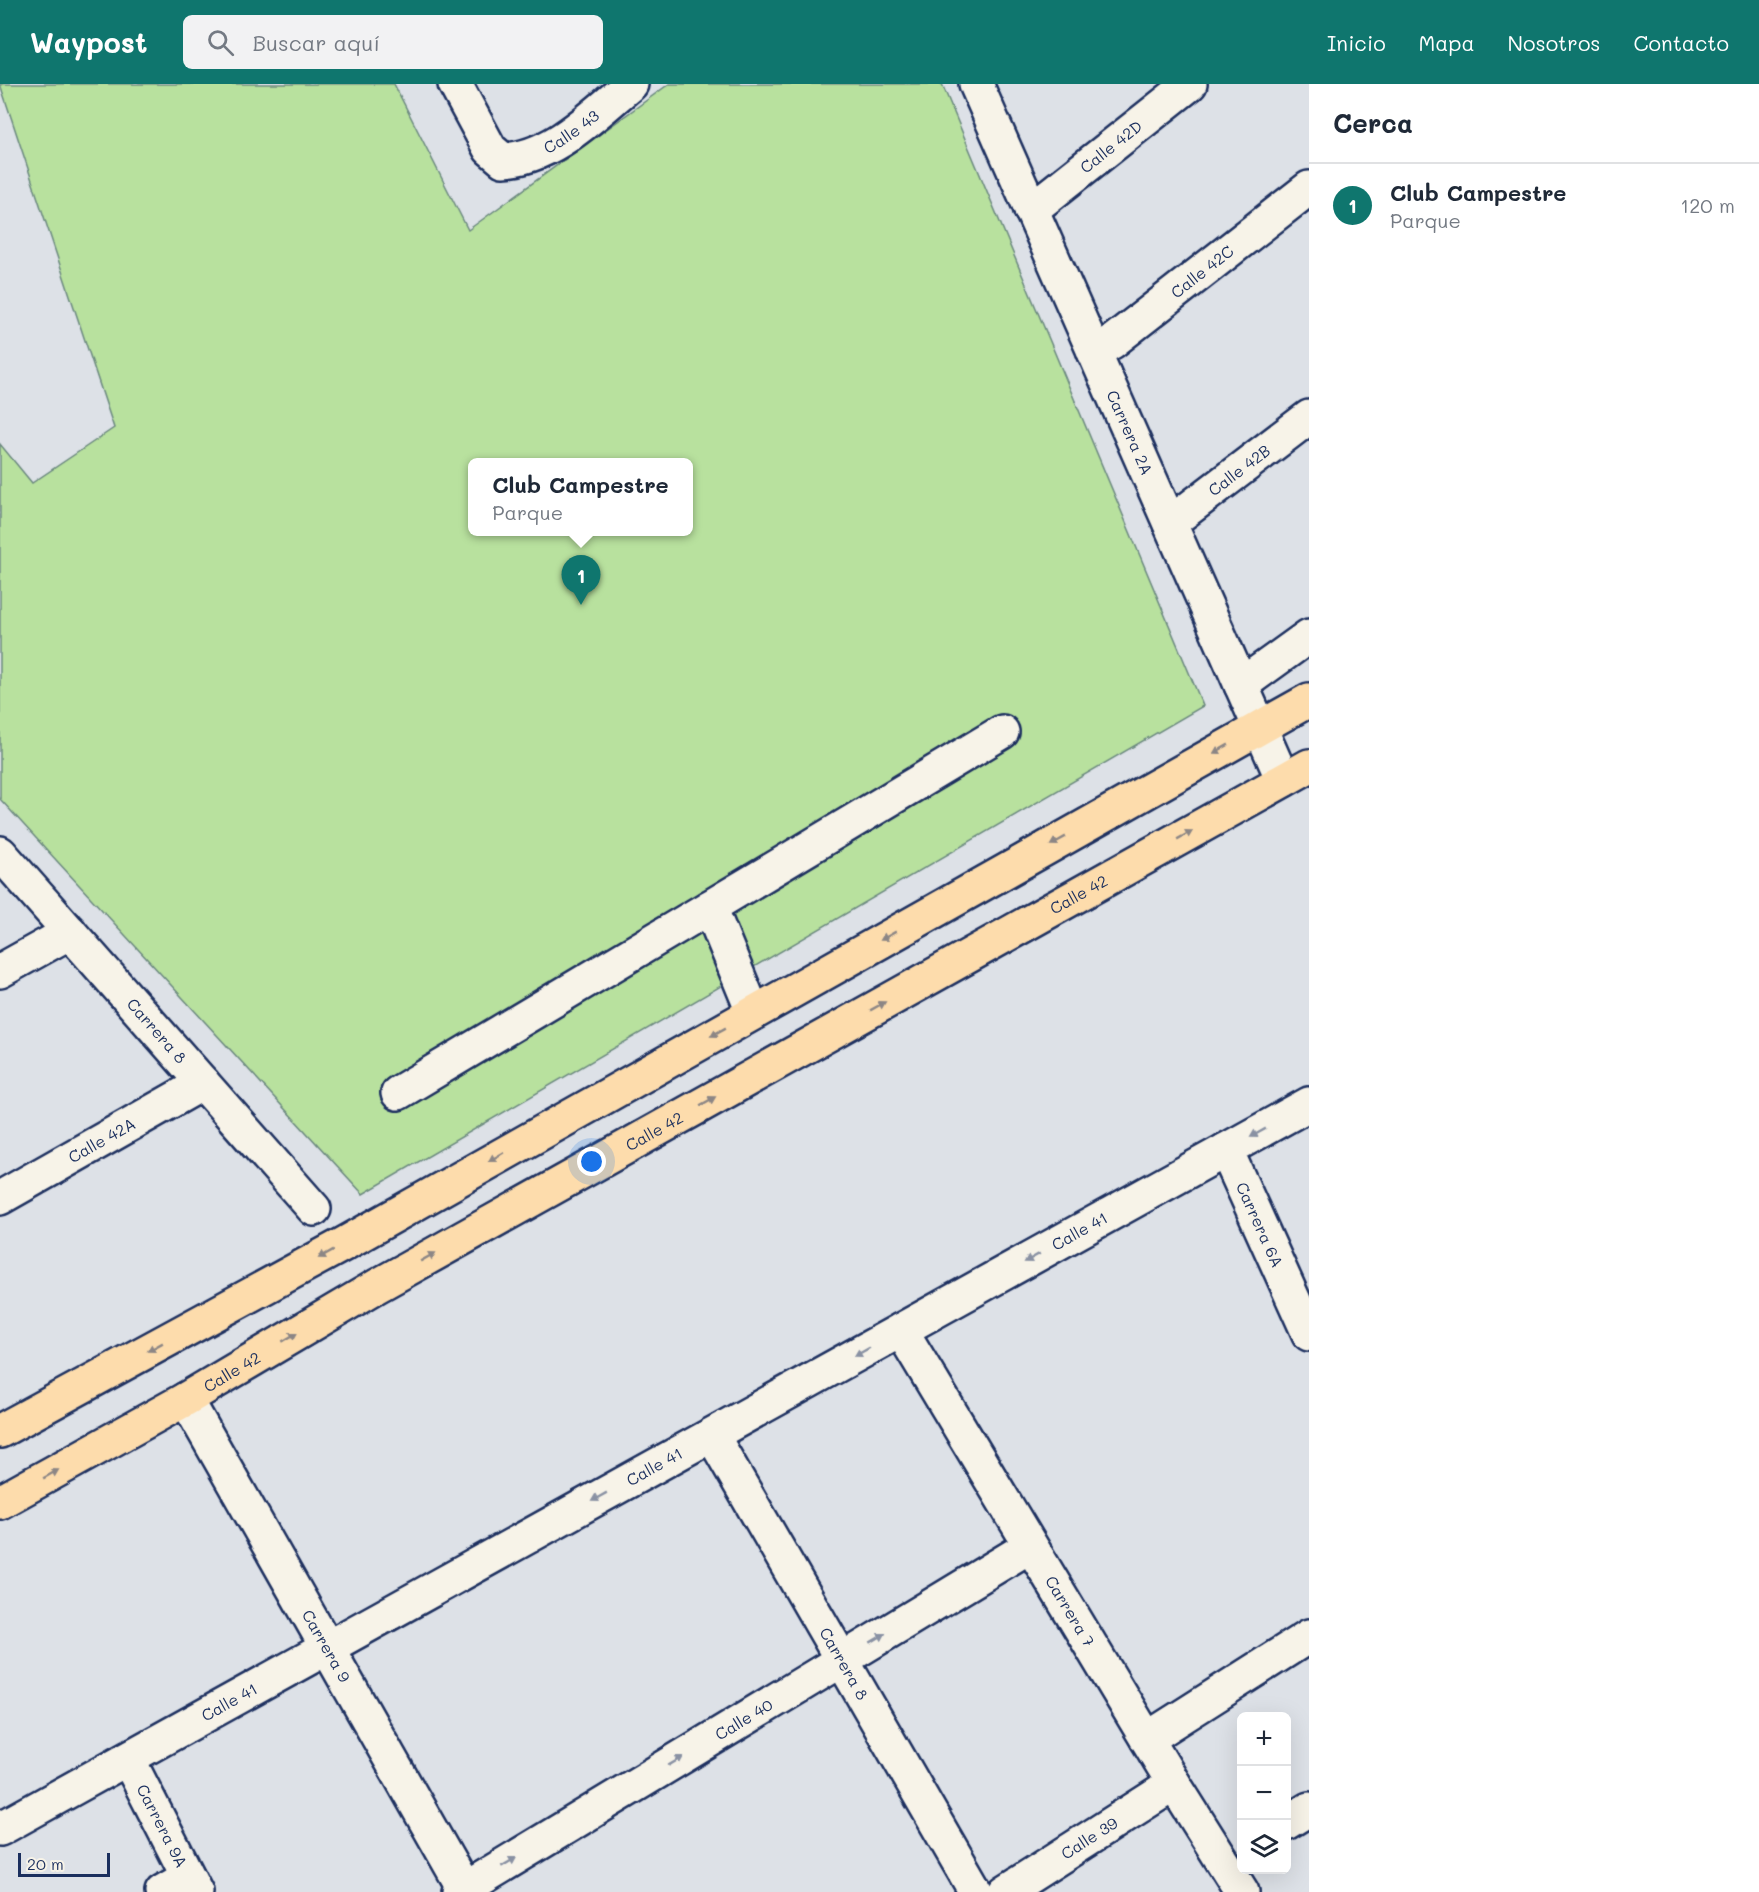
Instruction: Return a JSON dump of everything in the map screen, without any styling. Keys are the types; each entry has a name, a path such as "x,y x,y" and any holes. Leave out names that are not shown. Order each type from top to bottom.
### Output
{"main road":[{"path":"0,1431 345,1244 1309,700"},
{"name":"Calle 42","path":"0,1502 186,1399 398,1274 1296,773"}],"street":[{"name":"Calle 43","path":"456,84 490,149 504,160 524,159 548,147 631,84"},
{"name":"Carrera 2A","path":"976,84 1260,728 1296,773"},
{"name":"Calle 42D","path":"1031,210 1190,84"},
{"name":"Calle 42C","path":"1094,352 1112,342 1309,188"},
{"name":"Calle 42B","path":"1170,523 1309,417"},
{"path":"1241,685 1309,636"},
{"path":"399,1094 1002,732"},
{"name":"Carrera 8","path":"0,853 314,1209"},
{"path":"710,907 753,1012"},
{"path":"0,971 70,932"},
{"name":"Calle 42A","path":"0,1198 203,1083"},
{"name":"Calle 41","path":"0,1829 1309,1104"},
{"name":"Carrera 6A","path":"1226,1150 1309,1334"},
{"name":"Carrera 7","path":"901,1330 1174,1784 1232,1855 1242,1892"},
{"name":"Carrera 9","path":"186,1399 463,1891"},
{"name":"Carrera 8","path":"712,1435 976,1892"},
{"name":"Calle 40","path":"463,1891 1030,1546"},
{"path":"1147,1739 1309,1636"},
{"name":"Carrera 9A","path":"128,1759 182,1887"},
{"name":"Calle 39","path":"1005,1892 1174,1784"},
{"path":"1291,1820 1309,1809"}],"green space":[{"path":"0,84 394,84 468,230 669,84 942,84 1203,706 363,1194 0,799 0,444 32,483 114,428"}],"place":[{"name":"Club Campestre","path":"581,605"}]}
